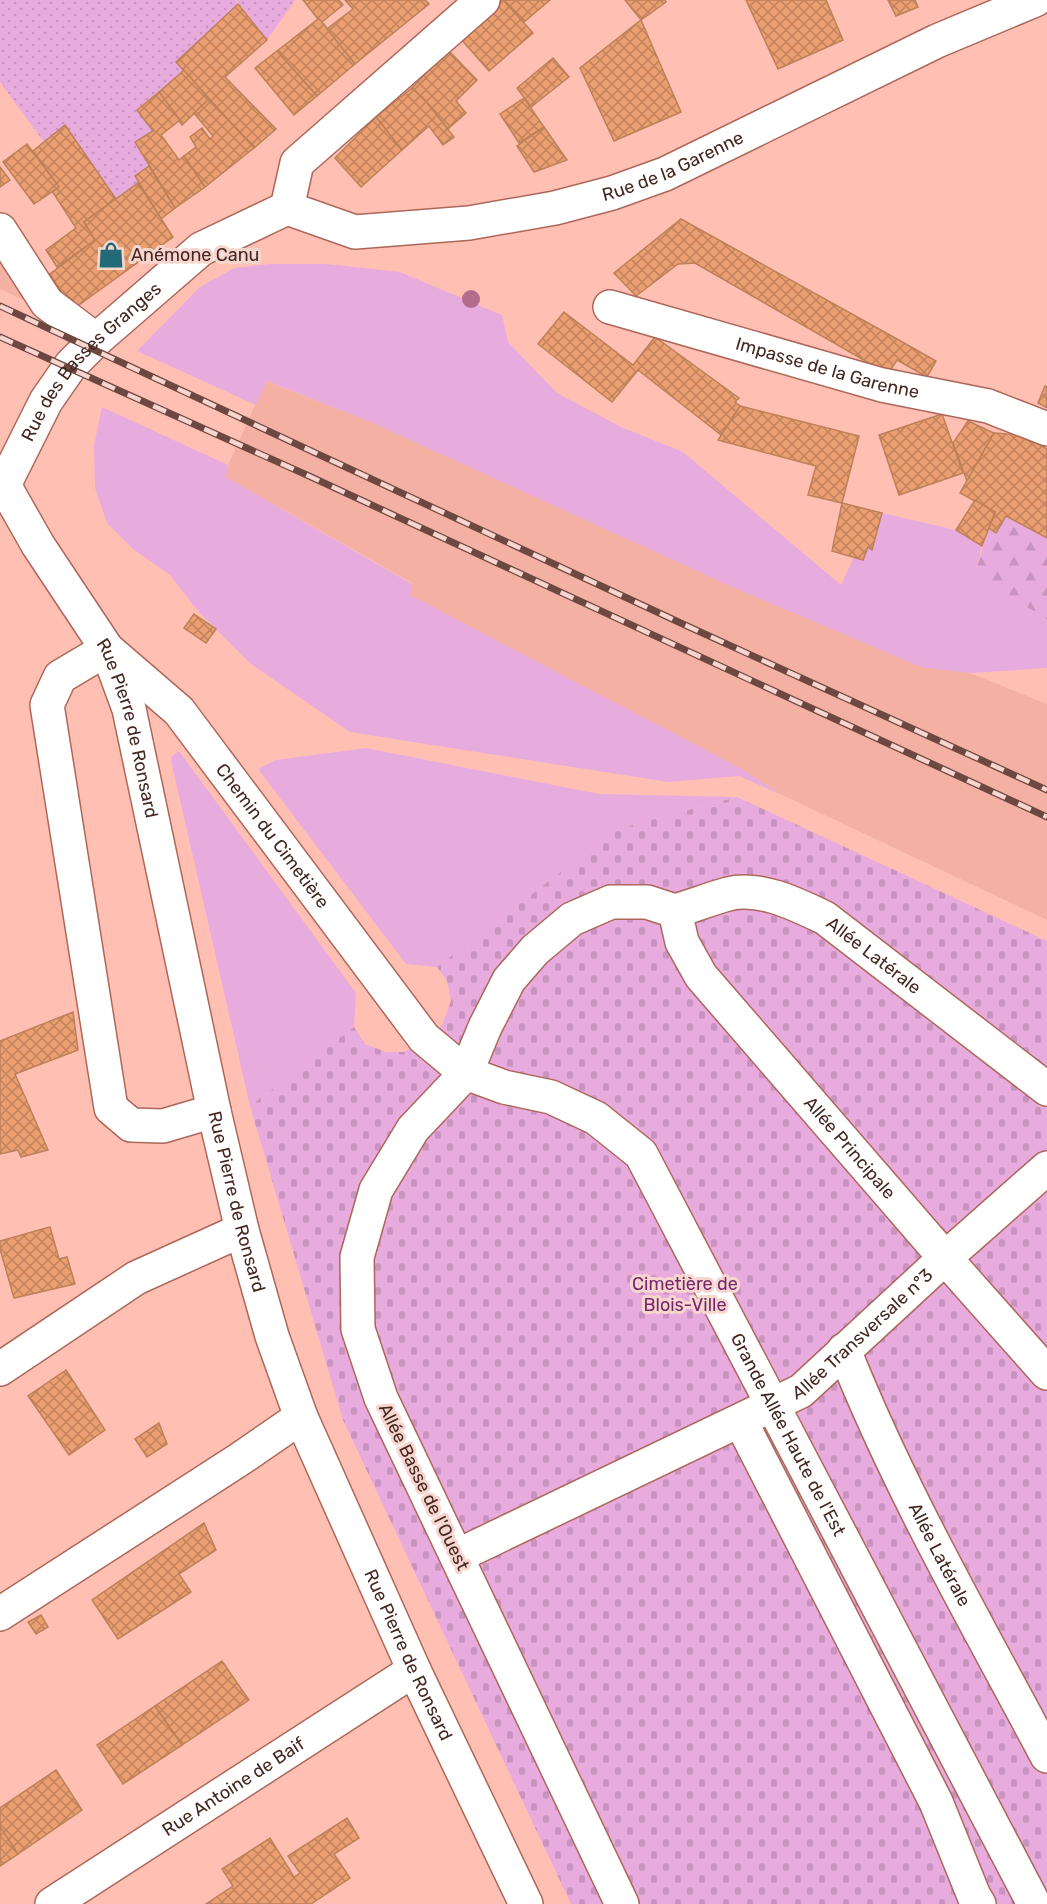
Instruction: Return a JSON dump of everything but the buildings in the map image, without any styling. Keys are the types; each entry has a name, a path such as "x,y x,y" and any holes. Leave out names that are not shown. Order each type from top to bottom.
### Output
{"street":[{"path":"287,208 297,162 483,0"},
{"name":"Rue de la Garenne","path":"287,208 355,232 469,223 555,208 612,193 665,174 937,41 1035,0"},
{"name":"Rue des Basses Granges","path":"2,485 46,401 71,365 96,340 201,249 287,208"},
{"path":"0,230 47,303 96,340"},
{"name":"Impasse de la Garenne","path":"610,307 882,385 988,406 1047,429"},
{"name":"Rue Pierre de Ronsard","path":"2,485 38,545 107,649 129,709 214,1111 242,1230 272,1336 301,1417 414,1670 526,1904"},
{"path":"107,649 60,677 47,705 111,1108 131,1125 163,1126 214,1111"},
{"name":"Chemin du Cimetière","path":"107,649 179,711 424,1038"},
{"name":"Allée Latérale","path":"675,911 730,893 761,894 790,901 825,918 1047,1089"},
{"path":"466,1073 485,1027 509,980 535,950 572,919 611,902 646,902 675,911"},
{"name":"Allée Principale","path":"675,911 682,942 701,976 1047,1373"},
{"name":"Grande Allée Haute de l'Est","path":"424,1038 466,1073 504,1087 551,1097 596,1118 641,1154 772,1404 1034,1884"},
{"name":"Allée Basse de l'Ouest","path":"466,1073 413,1129 376,1190 357,1257 358,1329 381,1398 622,1904"},
{"name":"Allée Transversale n°3","path":"457,1556 741,1422 801,1391 945,1258 1047,1168"},
{"path":"0,1370 136,1278 242,1230"},
{"name":"Allée Latérale","path":"844,1350 866,1405 918,1514 1047,1756"},
{"path":"0,1614 301,1417"},
{"path":"741,1422 936,1802 979,1904"},
{"name":"Rue Antoine de Baif","path":"52,1904 414,1670"}],"shaded area":[{"path":"0,245 41,308 0,289"},
{"path":"266,381 373,423 730,586 921,667 970,673 1047,704 1047,920 782,795 740,768 410,595 412,583 226,477 228,465"}],"green space":[{"path":"0,0 235,0 238,4 176,62 184,70 137,109 153,131 135,143 149,166 135,176 138,183 116,199 65,126 44,142 0,82"},
{"path":"236,0 295,0 267,40"},
{"path":"270,264 327,264 400,272 502,315 508,342 557,393 621,427 683,452 841,585 854,557 863,559 868,547 871,549 882,513 956,530 982,546 975,573 1047,620 1047,668 970,673 921,667 730,586 373,423 267,381 256,405 137,351 200,287 234,268"},
{"path":"102,407 228,465 226,477 412,584 410,595 740,768 782,795 739,776 668,782 350,732 251,664 198,611 170,575 133,549 107,523 95,488 94,445"},
{"path":"1006,516 1047,538 1047,620 975,573 989,528 996,532"},
{"path":"366,748 599,794 737,797 617,829 437,967 406,964 258,769 276,760"},
{"path":"179,751 356,993 354,1027 250,1106 172,765 171,757"},
{"name":"Cimetière de Blois-Ville","path":"737,797 1047,941 1047,1904 571,1904 343,1420 250,1106 354,1027 365,1044 386,1052 405,1052 442,1025 451,1001 447,981 437,967 617,829"}],"railway":[{"path":"0,306 685,625 1047,790"},
{"path":"0,337 309,476 1047,817"}],"place":[{"name":"Anémone Canu","path":"111,255"}]}
